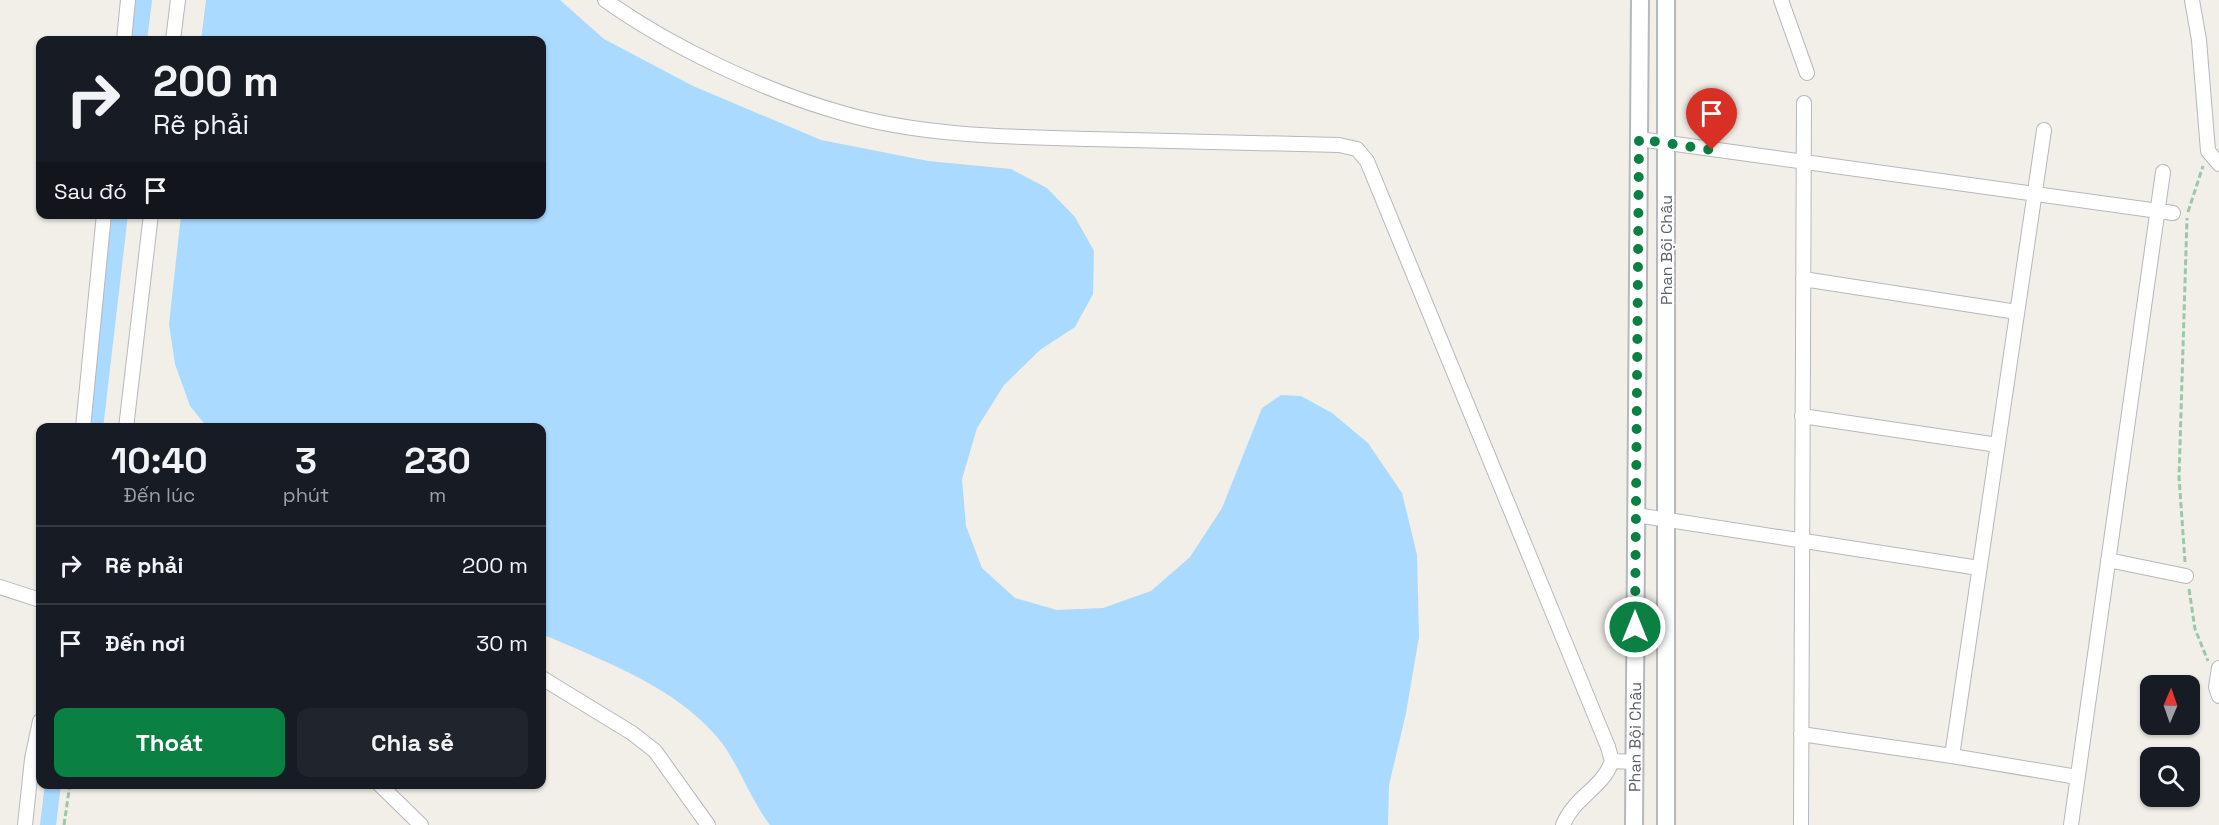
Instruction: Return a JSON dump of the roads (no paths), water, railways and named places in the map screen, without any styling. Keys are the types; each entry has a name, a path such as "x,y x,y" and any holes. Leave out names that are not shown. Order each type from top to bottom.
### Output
{"street":[{"path":"124,36 128,0"},
{"path":"174,36 178,0"},
{"path":"605,0 645,27 698,55 775,90 842,114 925,130 1027,137 1339,145 1358,148 1367,161 1604,736 1612,761 1608,774 1577,801 1563,825"},
{"name":"Phan Bội Châu","path":"1634,825 1640,0"},
{"name":"Phan Bội Châu","path":"1666,0 1666,825"},
{"path":"1781,0 1807,73"},
{"path":"2192,0 2199,40 2208,151 2219,164"},
{"path":"1801,825 1804,103"},
{"path":"1952,756 2044,130"},
{"path":"1639,139 2173,213"},
{"path":"2071,825 2163,172"},
{"path":"83,423 104,219"},
{"path":"127,423 151,219"},
{"path":"1803,279 2018,312"},
{"path":"1802,416 1998,445"},
{"path":"1636,515 1980,568"},
{"path":"2108,560 2186,576"},
{"path":"0,587 36,599"},
{"path":"2218,672 2216,687 2219,696"},
{"path":"546,680 632,733 655,751 708,825"},
{"path":"1801,734 2077,777"},
{"path":"25,825 36,740"},
{"path":"1612,761 1634,762"},
{"path":"385,789 421,825"}],"water":[{"path":"206,0 560,0 604,39 693,86 821,140 928,161 1011,169 1047,188 1075,217 1094,251 1093,294 1075,327 1040,350 1004,385 977,428 962,479 966,526 982,568 1015,598 1057,610 1103,608 1151,591 1190,557 1222,508 1262,408 1281,395 1301,396 1332,413 1368,443 1402,493 1417,555 1419,637 1406,713 1389,785 1388,825 770,825 725,748 700,719 680,703 636,676 546,636 546,423 204,423 190,406 175,364 169,324 181,219 546,219 546,36 202,36"}],"waterway":[{"path":"140,36 144,0"},
{"path":"96,423 119,219"},
{"path":"48,825 52,789"}]}
